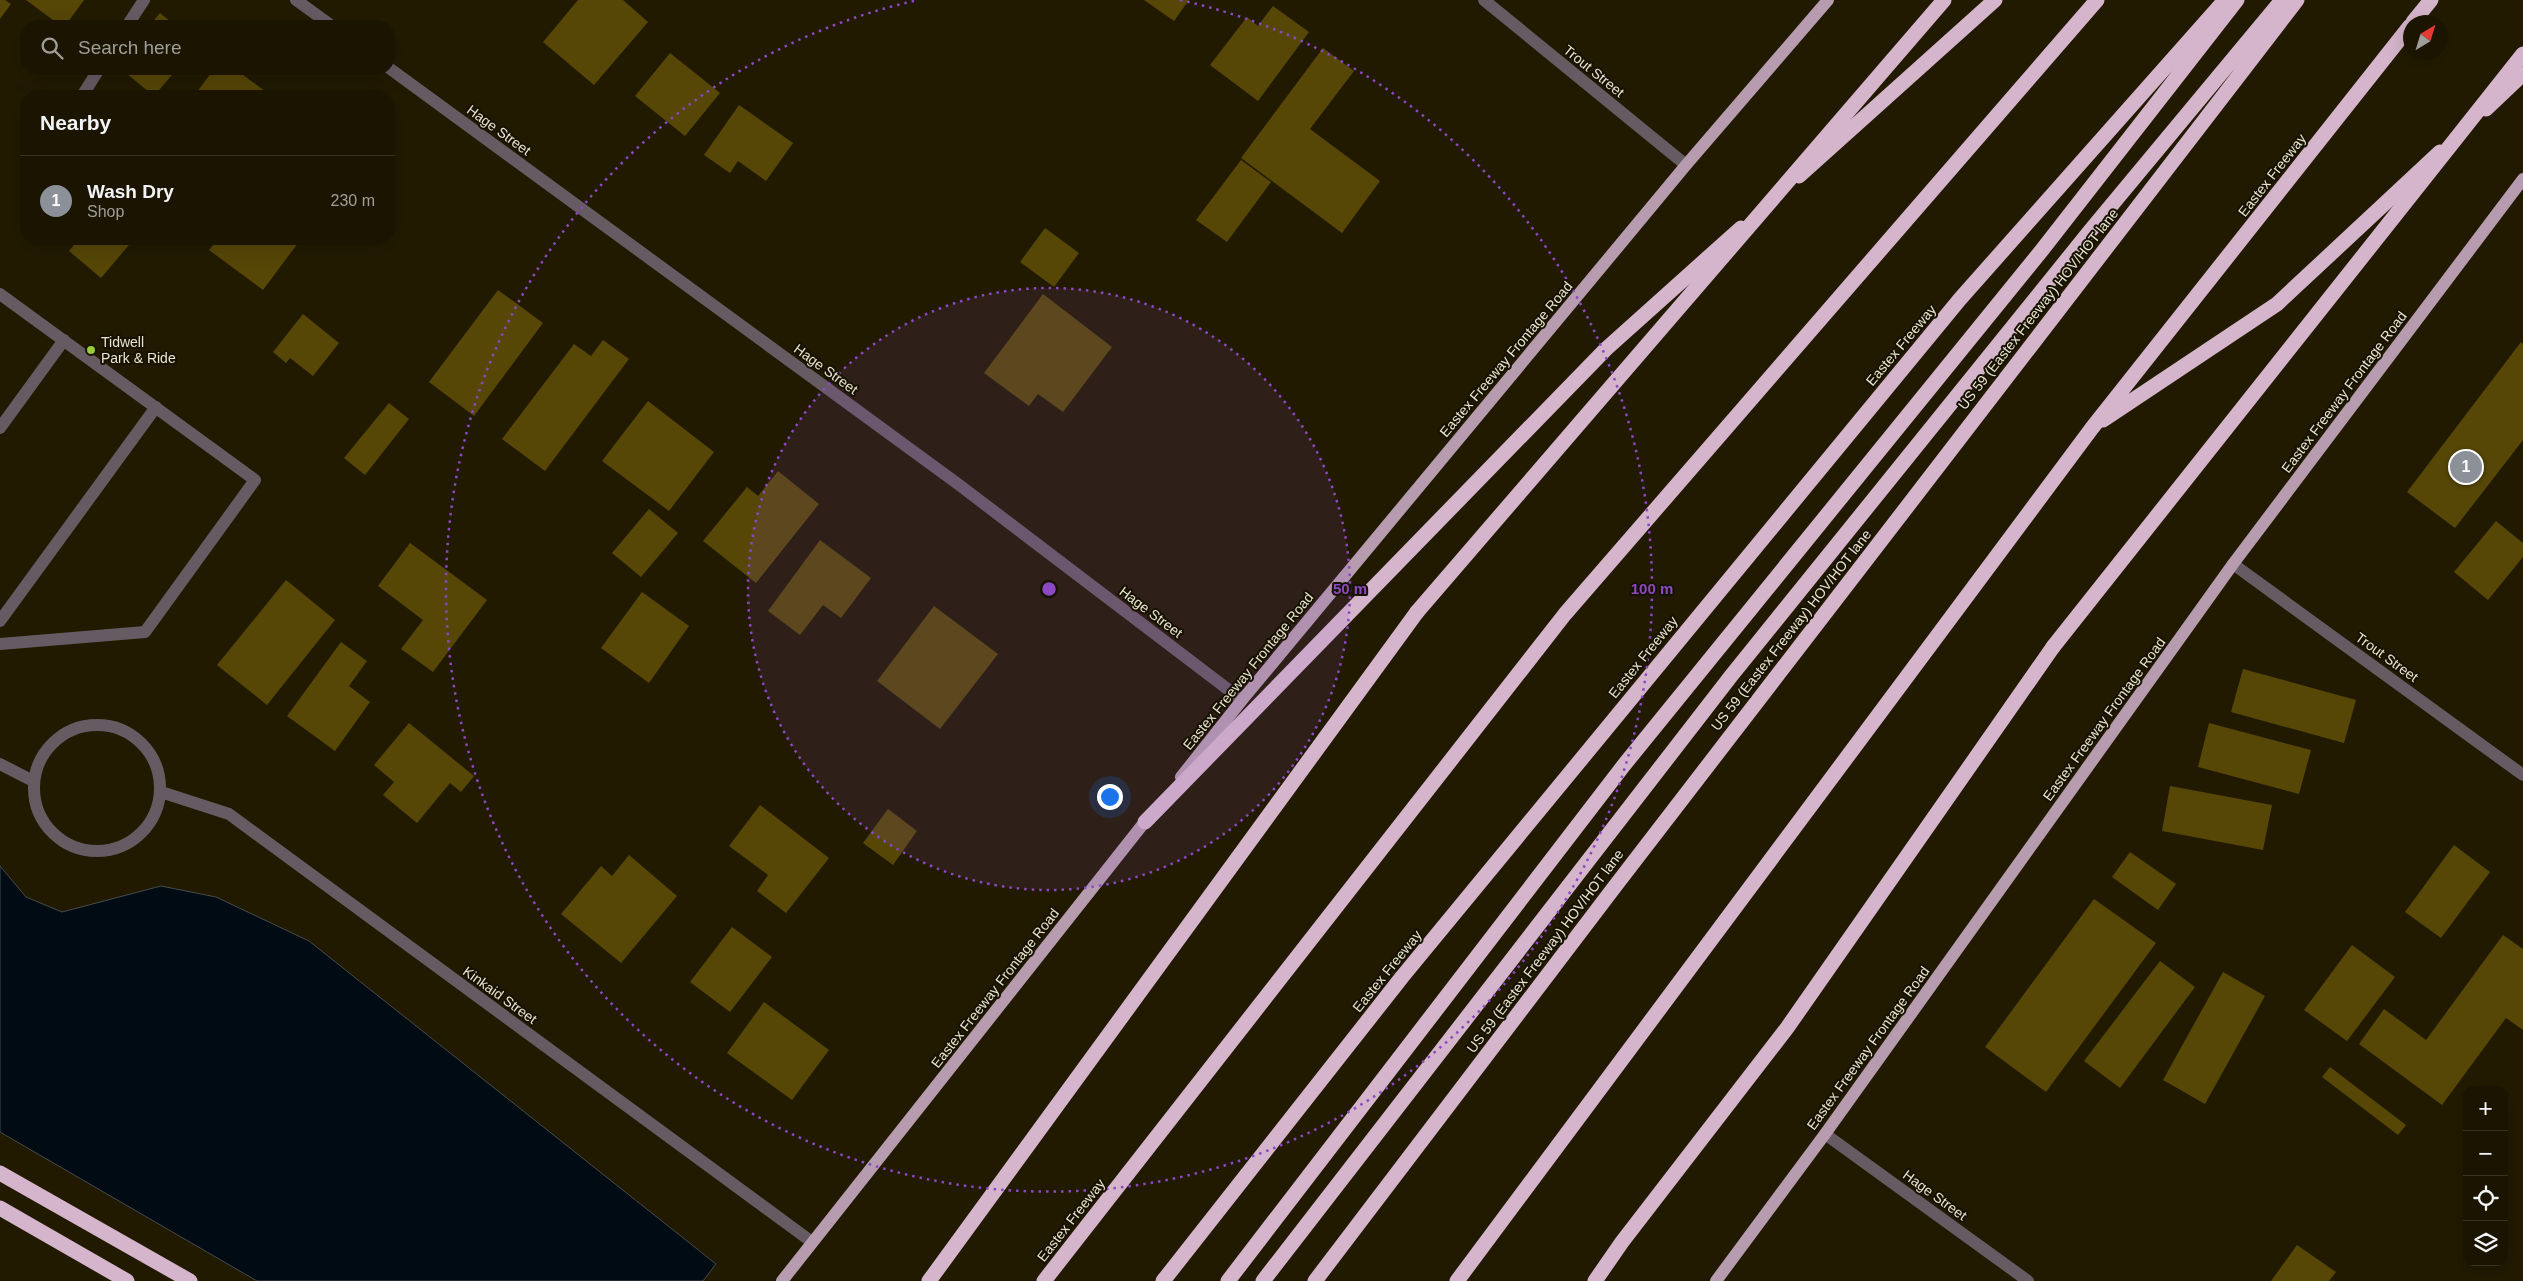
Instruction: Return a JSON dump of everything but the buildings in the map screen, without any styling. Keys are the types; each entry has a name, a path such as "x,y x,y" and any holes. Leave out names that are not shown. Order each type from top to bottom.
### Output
{"highway":[{"path":"929,1281 1417,612 1944,0"},
{"path":"1145,822 1606,349 1995,0"},
{"name":"Eastex Freeway","path":"1044,1281 1564,614 2097,0"},
{"name":"Eastex Freeway","path":"1163,1281 1402,977 1947,315 2225,0"},
{"path":"1228,1281 1624,765 2042,250 2236,0"},
{"path":"1263,1281 1731,676 2090,231 2282,0"},
{"name":"US 59 (Eastex Freeway) HOV/HOT lane","path":"1315,1281 1616,885 2297,0"},
{"path":"2419,15 2431,0"},
{"name":"Eastex Freeway","path":"1457,1281 2092,428 2403,35"},
{"path":"1595,1281 1622,1242 1787,1028 2053,647 2523,54"},
{"path":"2092,428 2277,304 2523,74"},
{"path":"0,1172 190,1281"},
{"path":"0,1208 127,1281"}],"main road":[{"name":"Eastex Freeway Frontage Road","path":"782,1281 1242,700 1686,165 1828,0"},
{"name":"Eastex Freeway Frontage Road","path":"1716,1281 1825,1134 2233,564 2523,179"}],"street":[{"path":"131,20 144,0"},
{"path":"296,0 324,20"},
{"name":"Trout Street","path":"1484,0 1686,165"},
{"name":"Hage Street","path":"395,72 958,484 1242,700"},
{"path":"86,90 96,75"},
{"path":"0,294 256,480 145,632 0,644"},
{"path":"0,428 64,340"},
{"path":"0,622 156,407"},
{"name":"Trout Street","path":"2233,564 2523,775"},
{"path":"91,724 113,726 133,735 149,751 158,770 161,792 156,812 141,834 130,842 112,850 91,852 72,847 54,836 41,820 34,801 33,781 39,760 52,742 70,730 91,724"},
{"path":"0,764 33,781"},
{"name":"Kinkaid Street","path":"161,792 229,814 812,1242"},
{"name":"Hage Street","path":"1825,1134 2028,1281"}],"shaded area":[{"path":"0,866 26,897 62,912 161,886 216,897 309,941 716,1264 703,1281 257,1281 0,1132"}],"place":[{"name":"Tidwell Park & Ride","path":"91,350"},
{"name":"Wash Dry","path":"2466,467"}]}
